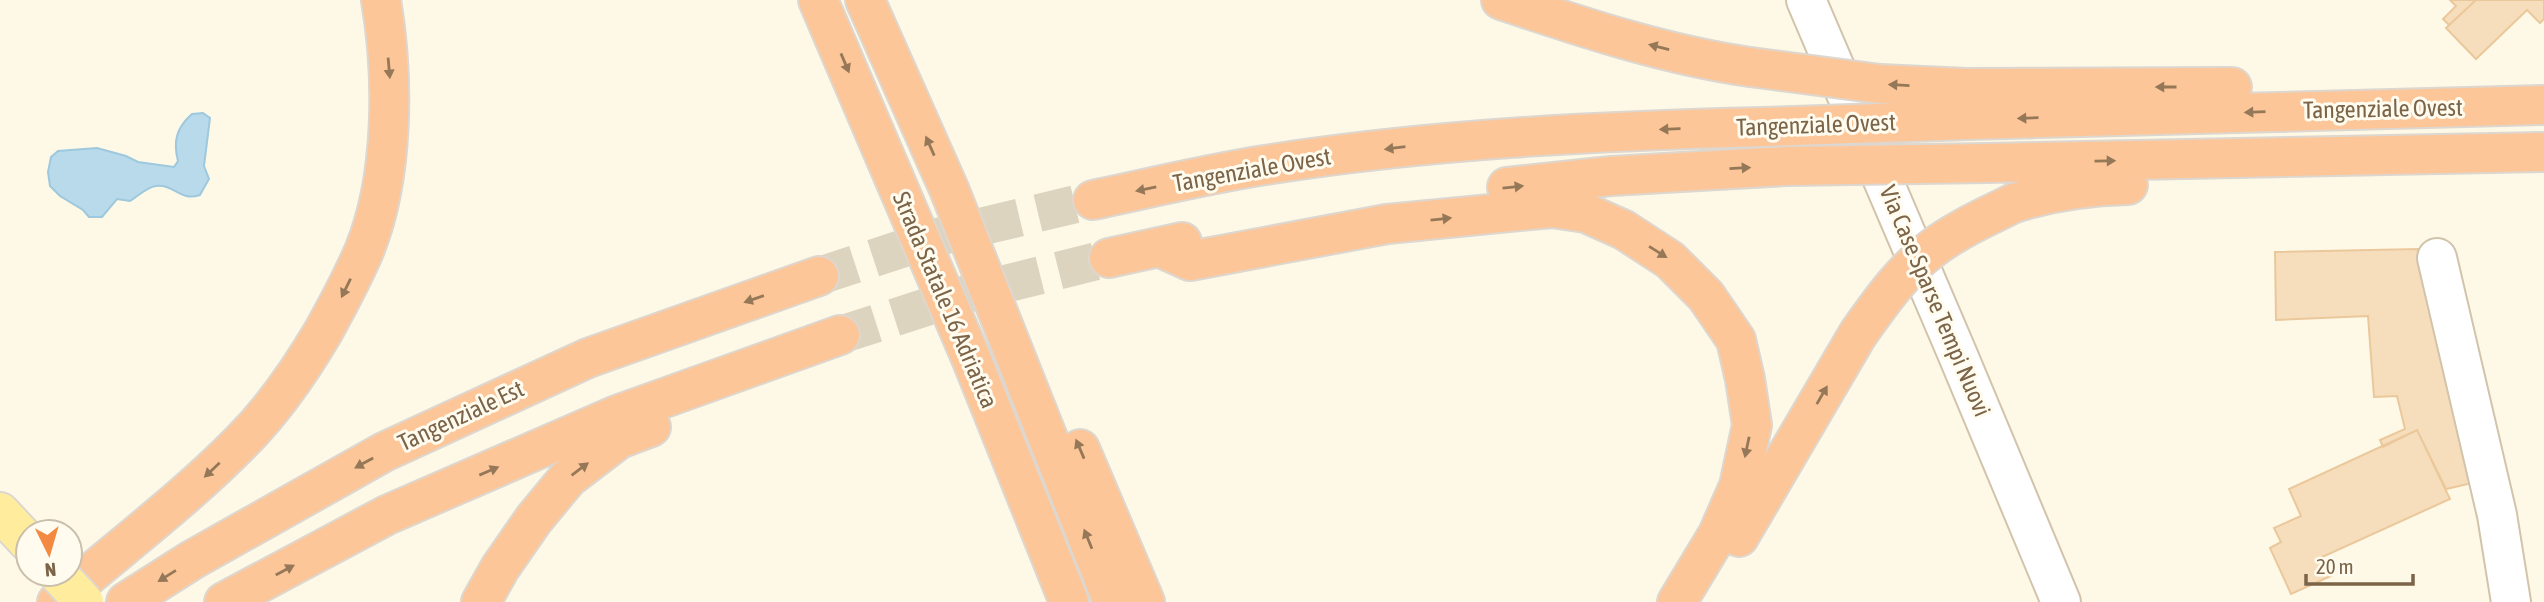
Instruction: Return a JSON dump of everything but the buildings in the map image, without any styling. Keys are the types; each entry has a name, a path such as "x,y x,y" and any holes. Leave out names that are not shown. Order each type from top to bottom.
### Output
{"highway":[{"path":"57,602 197,484 243,441 286,390 343,297 365,249 379,196 387,144 390,83 381,0"},
{"name":"Strada Statale 16 Adriatica","path":"818,0 982,385 1069,602"},
{"name":"Strada Statale 16 Adriatica","path":"865,0 949,189 1113,602"},
{"path":"1501,0 1609,34 1723,63 1880,84 1967,104"},
{"name":"Tangenziale Ovest","path":"1093,200 1264,165 1424,144 1601,131 1763,127 1967,104 2425,108 2544,105"},
{"path":"1701,602 1858,334 1885,296 1932,249 1966,226 2014,204 2049,192 2095,186 2467,176 2535,153"},
{"name":"Tangenziale Ovest","path":"1109,258 1383,200 1611,176 1786,166 2535,153"},
{"path":"949,189 1002,266 1144,602"},
{"path":"1159,247 1190,261 1387,224 1552,208 1586,213 1624,230 1670,260 1706,296 1736,340 1752,425 1739,486 1718,534 1677,602"},
{"name":"Tangenziale Est","path":"126,602 192,560 384,452 588,358 819,276"},
{"path":"224,602 387,515 617,415 840,335 823,363 619,439 568,478 534,519 500,568 481,602"},
{"path":"982,385 988,446 1044,602"}],"main road":[{"path":"71,588 84,602"}],"street":[{"name":"Via Case Sparse Tempi Nuovi","path":"1806,0 2061,602"},
{"path":"2437,258 2497,515 2511,602"}],"water":[{"path":"203,113 210,118 204,166 209,179 200,195 182,195 163,186 156,186 130,201 117,199 102,217 89,217 50,186 48,172 51,157 58,151 97,148 138,162 174,167 178,161 176,141 179,130 192,114"}],"tunnel":[{"path":"819,276 938,237 1093,200"},
{"path":"840,335 973,292 1109,258"}]}
